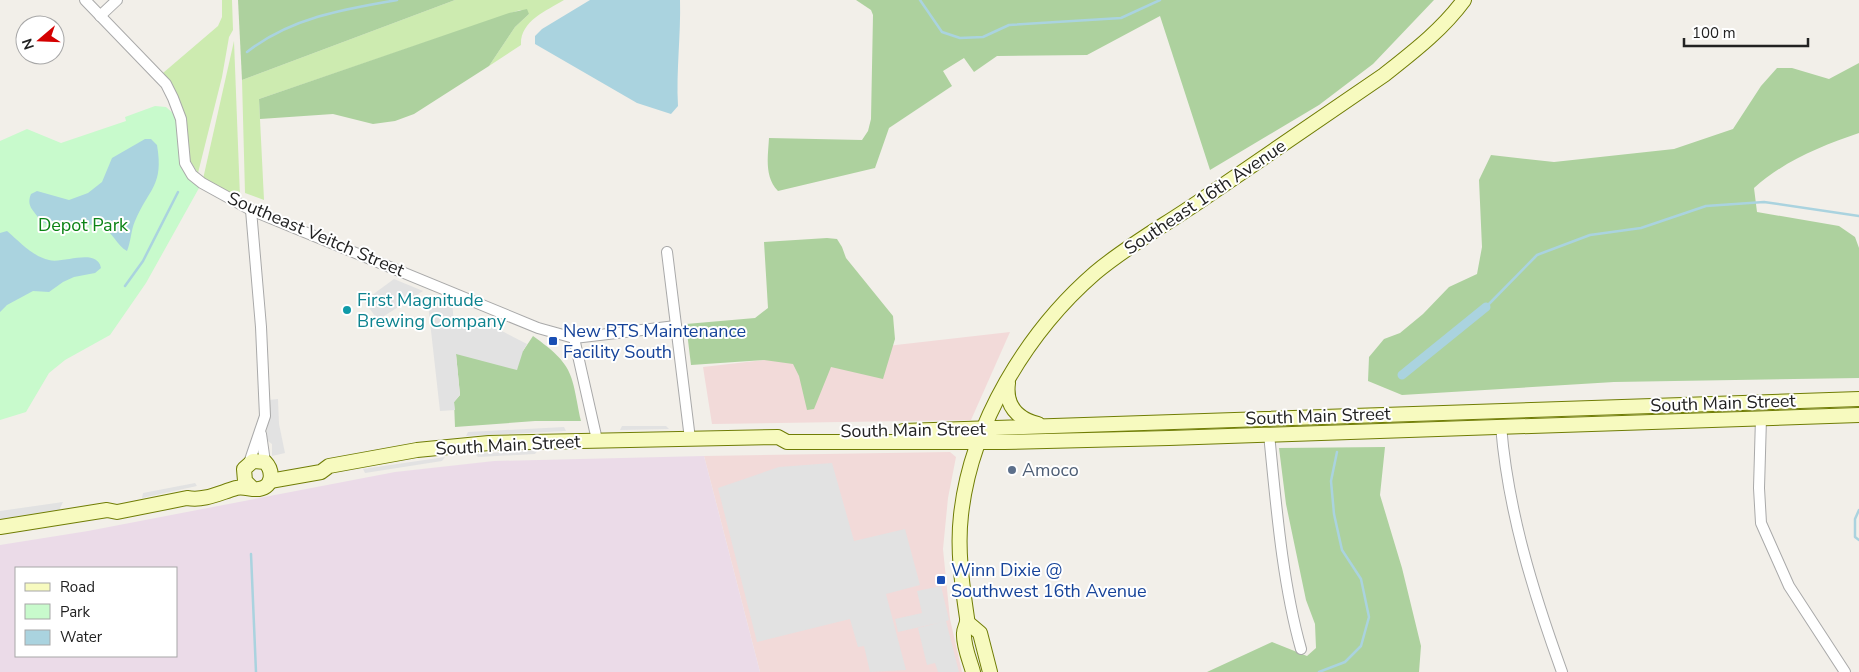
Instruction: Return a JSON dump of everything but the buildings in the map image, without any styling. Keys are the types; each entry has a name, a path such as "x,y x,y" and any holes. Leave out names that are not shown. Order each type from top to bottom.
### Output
{"main road":[{"name":"Southeast 16th Avenue","path":"973,672 964,634 968,622 960,563 960,516 968,474 982,435 1010,377 1046,322 1097,272 1384,75 1423,45 1453,15 1464,0"},
{"path":"1010,377 1008,394 1012,408 1022,419 1045,426"},
{"name":"South Main Street","path":"982,435 1045,426 1171,420 1859,399"},
{"path":"1761,418 1762,401"},
{"path":"1501,426 1502,410"},
{"name":"South Main Street","path":"267,464 286,469 319,464 329,466 402,452 449,446 597,440 778,437 786,432 1168,438 1859,415"},
{"path":"1269,434 1270,418"},
{"path":"1168,438 1171,420"},
{"path":"0,536 108,518 117,512 187,498 198,500 239,488 251,487 260,489 270,481 272,474 267,464 257,460 224,483 196,492 187,498"},
{"name":"South Main Street","path":"270,481 321,472 329,466"},
{"path":"246,468 245,481 251,487"},
{"path":"0,528 107,510 117,512"},
{"path":"968,622 980,633 990,672"}],"street":[{"path":"85,0 100,16 117,0"},
{"name":"Southeast Veitch Street","path":"100,16 153,68 166,84 174,98 181,119 185,163 198,181 251,210 538,328 574,338"},
{"path":"251,210 265,411 261,433 261,450 267,464"},
{"path":"667,252 690,439"},
{"path":"597,440 574,338 676,326"},
{"path":"1761,418 1759,488 1761,523 1789,586 1845,672"},
{"path":"1501,426 1505,475 1524,557 1541,615 1562,672"},
{"path":"246,468 261,433"},
{"path":"1269,434 1293,622 1301,649"}],"shaded area":[{"path":"394,279 423,291 378,320 364,301"},
{"path":"452,302 454,323 468,322 500,330 527,344 517,370 456,354 460,395 454,402 455,410 440,411 428,304"},
{"path":"1010,332 971,420 712,424 703,367"},
{"path":"278,399 279,424 285,453 272,456 272,444 268,441 264,443 269,420 269,400"},
{"path":"622,426 666,426 669,429 620,430"},
{"path":"564,427 566,431 466,436 468,432"},
{"path":"538,450 535,454 478,457 475,454"},
{"path":"950,452 956,457 948,498 943,549 950,619 962,672 760,672 704,456"},
{"path":"704,456 760,672 0,672 0,545 88,531 395,472 494,461"},
{"path":"445,457 442,461 365,473 363,469"},
{"path":"832,463 854,541 905,529 920,585 886,594 906,670 870,672 864,646 858,647 850,619 757,642 718,488 779,467"},
{"path":"195,483 197,486 142,498 143,493"},
{"path":"63,502 60,508 61,512 0,522 0,511"},
{"path":"941,586 949,620 946,621 959,672 938,672 935,663 927,665 918,628 942,622 898,632 895,619 922,613 917,591"}],"green space":[{"path":"222,0 232,0 233,30 229,37 222,77 198,173 189,159 180,101 163,73 218,26 222,17"},
{"path":"238,0 455,0 242,80"},
{"path":"455,0 564,0 529,23 522,37 521,45 489,66 515,27 529,14 520,10 259,99 264,200 245,193 242,80"},
{"path":"856,0 1434,0 1373,64 1319,105 1210,170 1160,16 1087,55 997,56 974,72 964,58 943,71 952,86 889,128 875,168 778,191 769,173 769,138 862,140 868,131 871,119 873,15 871,10"},
{"path":"527,9 529,14 515,27 489,66 414,114 395,121 373,124 333,114 260,119 259,99 509,13"},
{"path":"234,41 240,197 203,179"},
{"path":"1859,63 1859,133 1831,143 1790,162 1754,188 1757,212 1839,226 1855,237 1859,248 1859,378 1614,382 1402,395 1368,381 1369,357 1384,339 1400,333 1423,314 1449,287 1477,274 1482,247 1479,180 1491,155 1554,162 1674,149 1733,129 1761,86 1777,68 1792,68 1829,79"},
{"name":"Depot Park","path":"155,106 166,107 176,116 181,163 199,188 146,283 110,335 65,360 49,373 26,412 0,420 0,141 27,129 61,143 126,121 125,117"},
{"path":"837,239 846,258 893,316 895,339 883,379 831,367 814,409 807,410 799,376 793,364 764,360 691,365 686,324 755,318 768,308 764,242"},
{"path":"533,336 547,346 564,363 572,381 581,421 535,421 455,427 454,402 460,395 456,354 523,351"},
{"path":"1385,447 1380,495 1402,568 1421,646 1419,672 1207,672 1272,642 1307,656 1316,648 1315,624 1306,600 1286,504 1279,448"}],"water":[{"path":"590,0 680,0 678,106 671,114 637,103 535,44 535,36 542,29"},
{"path":"145,139 151,139 157,145 159,159 157,178 135,221 127,251 102,227 93,225 50,226 42,221 32,210 30,197 31,194 37,191 69,200 88,193 102,182 112,158"},
{"path":"7,231 27,248 43,258 55,261 86,257 93,258 101,268 95,273 74,277 63,282 49,292 33,291 7,305 0,312 0,233"}],"waterway":[{"path":"247,52 264,40 299,23 338,11 397,0"},
{"path":"920,0 942,32 960,38 983,37 1009,25 1121,18 1160,0"},
{"path":"125,286 143,261 178,192"},
{"path":"1486,307 1537,255 1590,235 1641,228 1706,206 1764,202 1859,216"},
{"path":"1402,375 1486,307"},
{"path":"1319,672 1345,662 1361,646 1369,617 1361,579 1342,550 1334,514 1331,481 1337,452"},
{"path":"1859,510 1855,519 1855,537 1859,540"},
{"path":"251,554 256,672"}],"place":[{"name":"First Magnitude Brewing Company","path":"347,310"},
{"name":"New RTS Maintenance Facility South","path":"553,341"},
{"name":"Amoco","path":"1012,470"},
{"name":"Winn Dixie @ Southwest 16th Avenue","path":"941,580"}]}
